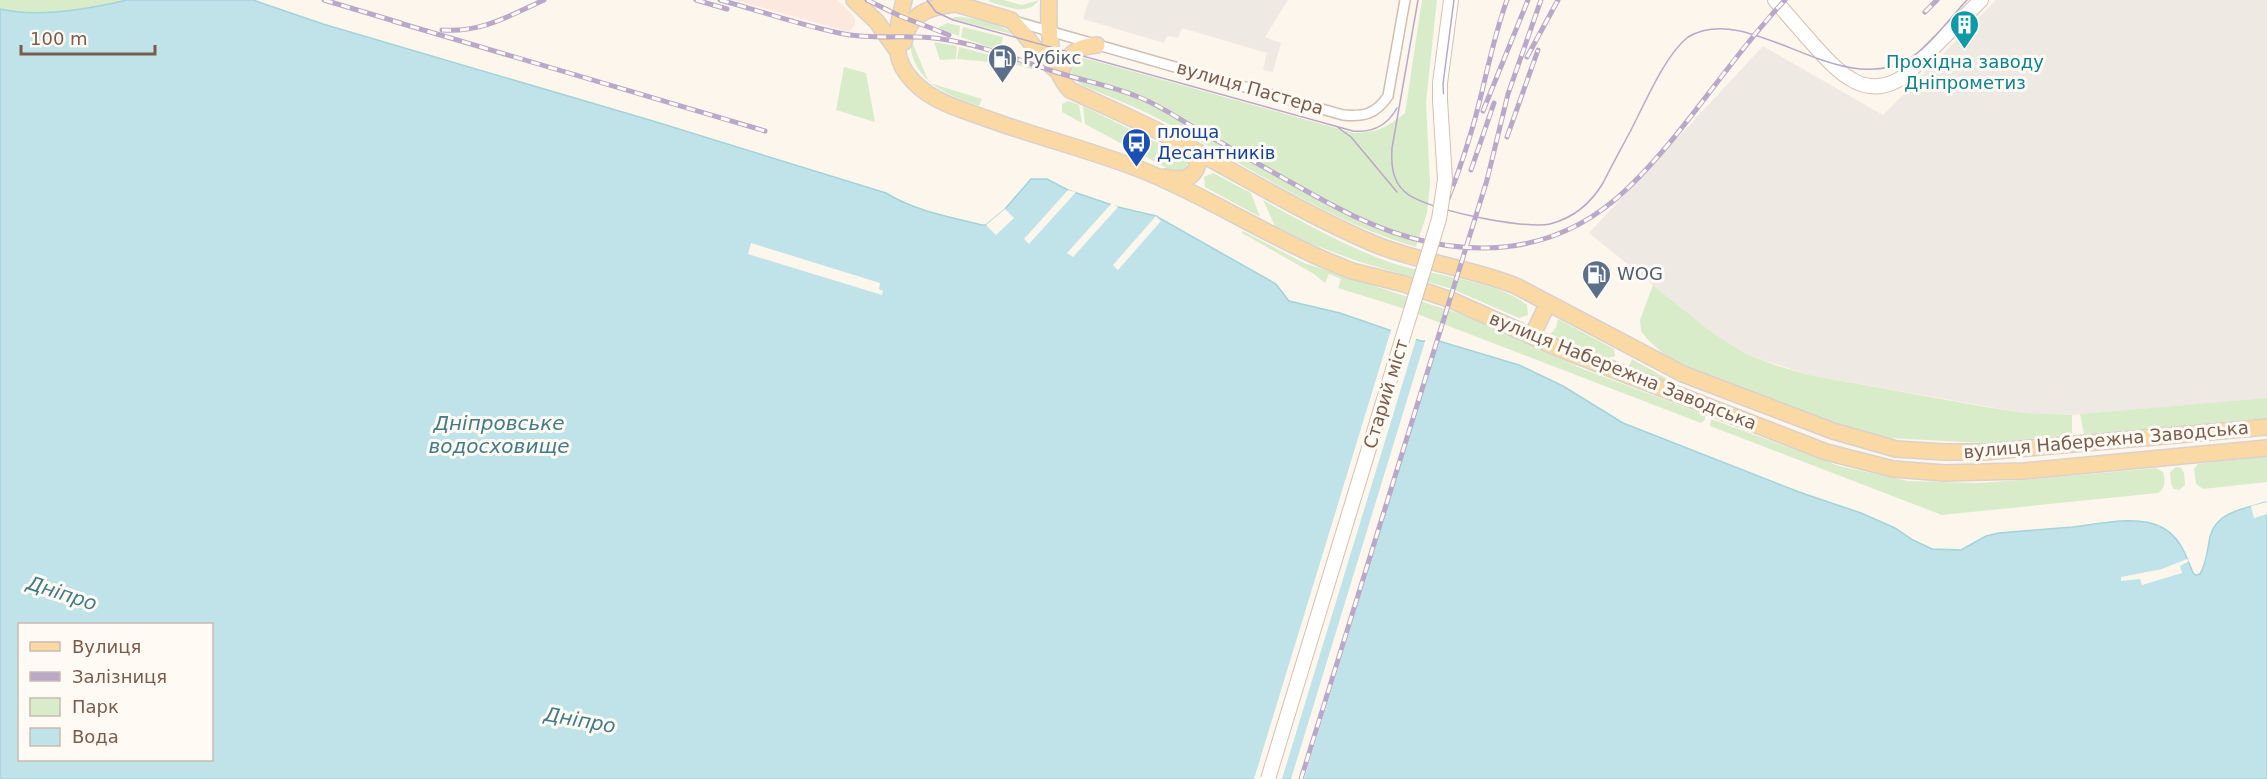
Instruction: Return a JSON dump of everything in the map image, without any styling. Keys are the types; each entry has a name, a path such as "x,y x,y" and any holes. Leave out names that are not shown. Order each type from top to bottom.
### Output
{"main road":[{"path":"854,0 876,22 896,49 908,75"},
{"path":"896,49 904,0"},
{"path":"1049,0 1048,31 1053,55 1061,74"},
{"name":"Старий міст","path":"1268,779 1439,219 1445,180 1440,100 1452,0"},
{"path":"1776,0 1838,70 1857,83 1877,87 1897,82 1906,75 1981,0"},
{"path":"908,75 904,46 912,20 932,7 948,2 1011,20 1041,56 1061,74"},
{"path":"1061,74 1062,65 1072,53 1079,48 1097,45"},
{"name":"вулиця Набережна Заводська","path":"1061,74 1070,90 1185,145 1254,184 1365,241 1411,257 1500,280 1683,374 1833,432 1896,449 1945,452 2024,450 2267,426"},
{"name":"вулиця Набережна Заводська","path":"908,75 922,89 944,104 1077,147 1151,174 1325,260 1352,271 1404,284 1451,300 1598,364 1826,452 1893,469 1944,473 2024,471 2267,448"},
{"path":"1151,174 1178,180 1192,176 1198,163 1185,145"},
{"path":"1532,336 1548,303"},
{"path":"1598,364 1619,361 1628,352 1629,346"}],"street":[{"name":"вулиця Пастера","path":"1011,20 1343,115 1358,117 1370,114 1380,107 1388,96 1405,0"}],"shaded area":[{"path":"735,0 837,0 850,12 855,19 855,25 849,32"},
{"path":"1089,0 1288,0 1265,37 1281,43 1273,72 1263,70 1267,53 1182,28 1178,38 1167,36 1164,43 1083,19"},
{"path":"1996,0 2267,0 2267,398 2072,415 2024,413 1809,375 1748,355 1714,334 1589,233 1763,46 1883,115"}],"green space":[{"path":"0,0 127,0 81,9 31,13 0,9"},
{"path":"989,0 1003,0 1022,5 1039,0 1029,8 1016,9"},
{"path":"1422,0 1437,0 1426,102 1430,184 1427,213 1416,247 1346,221 1149,114 1082,85 1071,72 1077,56 1354,133 1370,132 1387,126 1405,113"},
{"path":"955,17 986,21 1012,34 951,19"},
{"path":"947,23 960,26 959,36 938,28"},
{"path":"963,27 1003,37 1000,51 961,37"},
{"path":"934,42 957,46 956,59 940,60"},
{"path":"910,44 913,44 928,80 918,68"},
{"path":"959,47 1033,66 1035,70 991,58 989,62 957,59"},
{"path":"844,67 866,73 875,122 836,110"},
{"path":"929,81 982,99 979,106 944,92 934,85"},
{"path":"1068,101 1079,105 1082,123 1062,112 1062,104"},
{"path":"1083,106 1182,155 1187,160 1187,167 1181,172 1174,172 1085,124"},
{"path":"1213,173 1251,193 1260,217 1205,187 1204,177"},
{"path":"1263,200 1375,257 1500,290 1527,305 1528,315 1519,318 1452,289 1357,261 1309,243 1275,226"},
{"path":"1243,231 1304,263 1463,315 1583,369 1705,415 1705,420 1701,423 1399,307 1338,288 1341,279 1329,274 1325,283 1314,274 1242,233"},
{"path":"1653,285 1714,334 1748,355 1778,366 1809,375 1980,406 2024,413 2072,415 2072,435 1983,443 1888,438 1773,401 1666,356 1648,340 1641,331 1640,320"},
{"path":"1558,319 1614,349 1615,356 1608,358 1550,334 1556,328"},
{"path":"1632,359 1669,380 1668,382 1629,366"},
{"path":"2267,398 2267,418 2084,434 2080,414"},
{"path":"1711,419 1839,466 1908,481 1977,483 2156,468 2163,472 2164,484 2158,493 1942,515 1710,426"},
{"path":"2267,456 2267,482 2203,489 2196,484 2194,469 2198,464"},
{"path":"2176,467 2181,468 2184,473 2185,485 2179,490 2174,489 2171,484 2170,472"}],"water":[{"name":"Дніпровське водосховище","path":"127,0 253,0 323,24 653,121 886,193 933,213 982,225 986,225 1005,209 1031,179 1047,179 1068,190 1118,207 1156,216 1276,284 1289,301 1340,313 1421,341 1439,341 1519,365 1563,386 1623,423 1799,492 1861,513 1895,528 1932,549 1961,550 1986,536 1999,533 2119,521 2143,522 2163,528 2174,537 2196,575 2200,574 2204,566 2216,524 2230,513 2267,502 2267,779 0,779 0,9 31,13 80,9"}],"pier":[{"path":"1068,190 1076,192 1029,244 1024,239"},
{"path":"1112,203 1118,207 1073,257 1067,253"},
{"path":"1005,209 1014,218 996,235 986,225"},
{"path":"1156,216 1161,221 1118,270 1113,265"},
{"path":"751,243 880,283 879,289 883,291 882,295 748,254"},
{"path":"1392,327 1417,336 1282,779 1254,779"},
{"path":"1426,338 1439,338 1304,779 1291,779"},
{"path":"2267,502 2267,514 2254,518 2251,506"},
{"path":"2187,559 2189,561 2180,566 2182,573 2142,585 2140,579 2121,581 2121,577 2162,569"}],"tram line":[{"path":"927,0 936,12 953,20 1353,131 1367,131 1379,127 1397,108"},
{"path":"1418,0 1392,148 1392,166 1397,182 1414,198 1430,205 1497,221 1537,225 1550,224 1566,218 1581,209 1593,197 1603,183 1671,55 1688,37 1713,29 1739,31 1824,61 1853,68 1881,69 1909,59 1916,54 1967,0"},
{"path":"1270,779 1445,203 1447,179 1443,84 1454,0"},
{"path":"1336,126 1351,137 1397,192"}],"railway":[{"path":"324,0 401,23"},
{"path":"442,30 483,26 544,0"},
{"path":"696,0 727,9"},
{"path":"720,0 797,23 844,34 868,37 930,38 957,42 1117,89 1152,103 1300,188 1371,224 1409,237 1447,245 1486,248 1523,244 1560,233 1595,215 1628,188 1670,143 1745,46 1785,0"},
{"path":"867,0 949,35"},
{"path":"1268,779 1441,215 1470,138 1507,0"},
{"path":"1483,111 1528,0"},
{"path":"1301,779 1487,180 1508,94 1541,0"},
{"path":"1527,57 1558,0"},
{"path":"1925,12 1937,0"},
{"path":"393,21 765,131"},
{"path":"1507,137 1538,50"},
{"path":"1471,170 1494,103"}],"place":[{"name":"Прохідна заводу Дніпрометиз","path":"1965,50"},
{"name":"Рубікс","path":"1002,84"},
{"name":"площа Десантників","path":"1136,168"},
{"name":"WOG","path":"1596,300"}],"water label":[{"name":"Дніпро","path":"62,593"},
{"name":"Дніпро","path":"580,720"}]}
